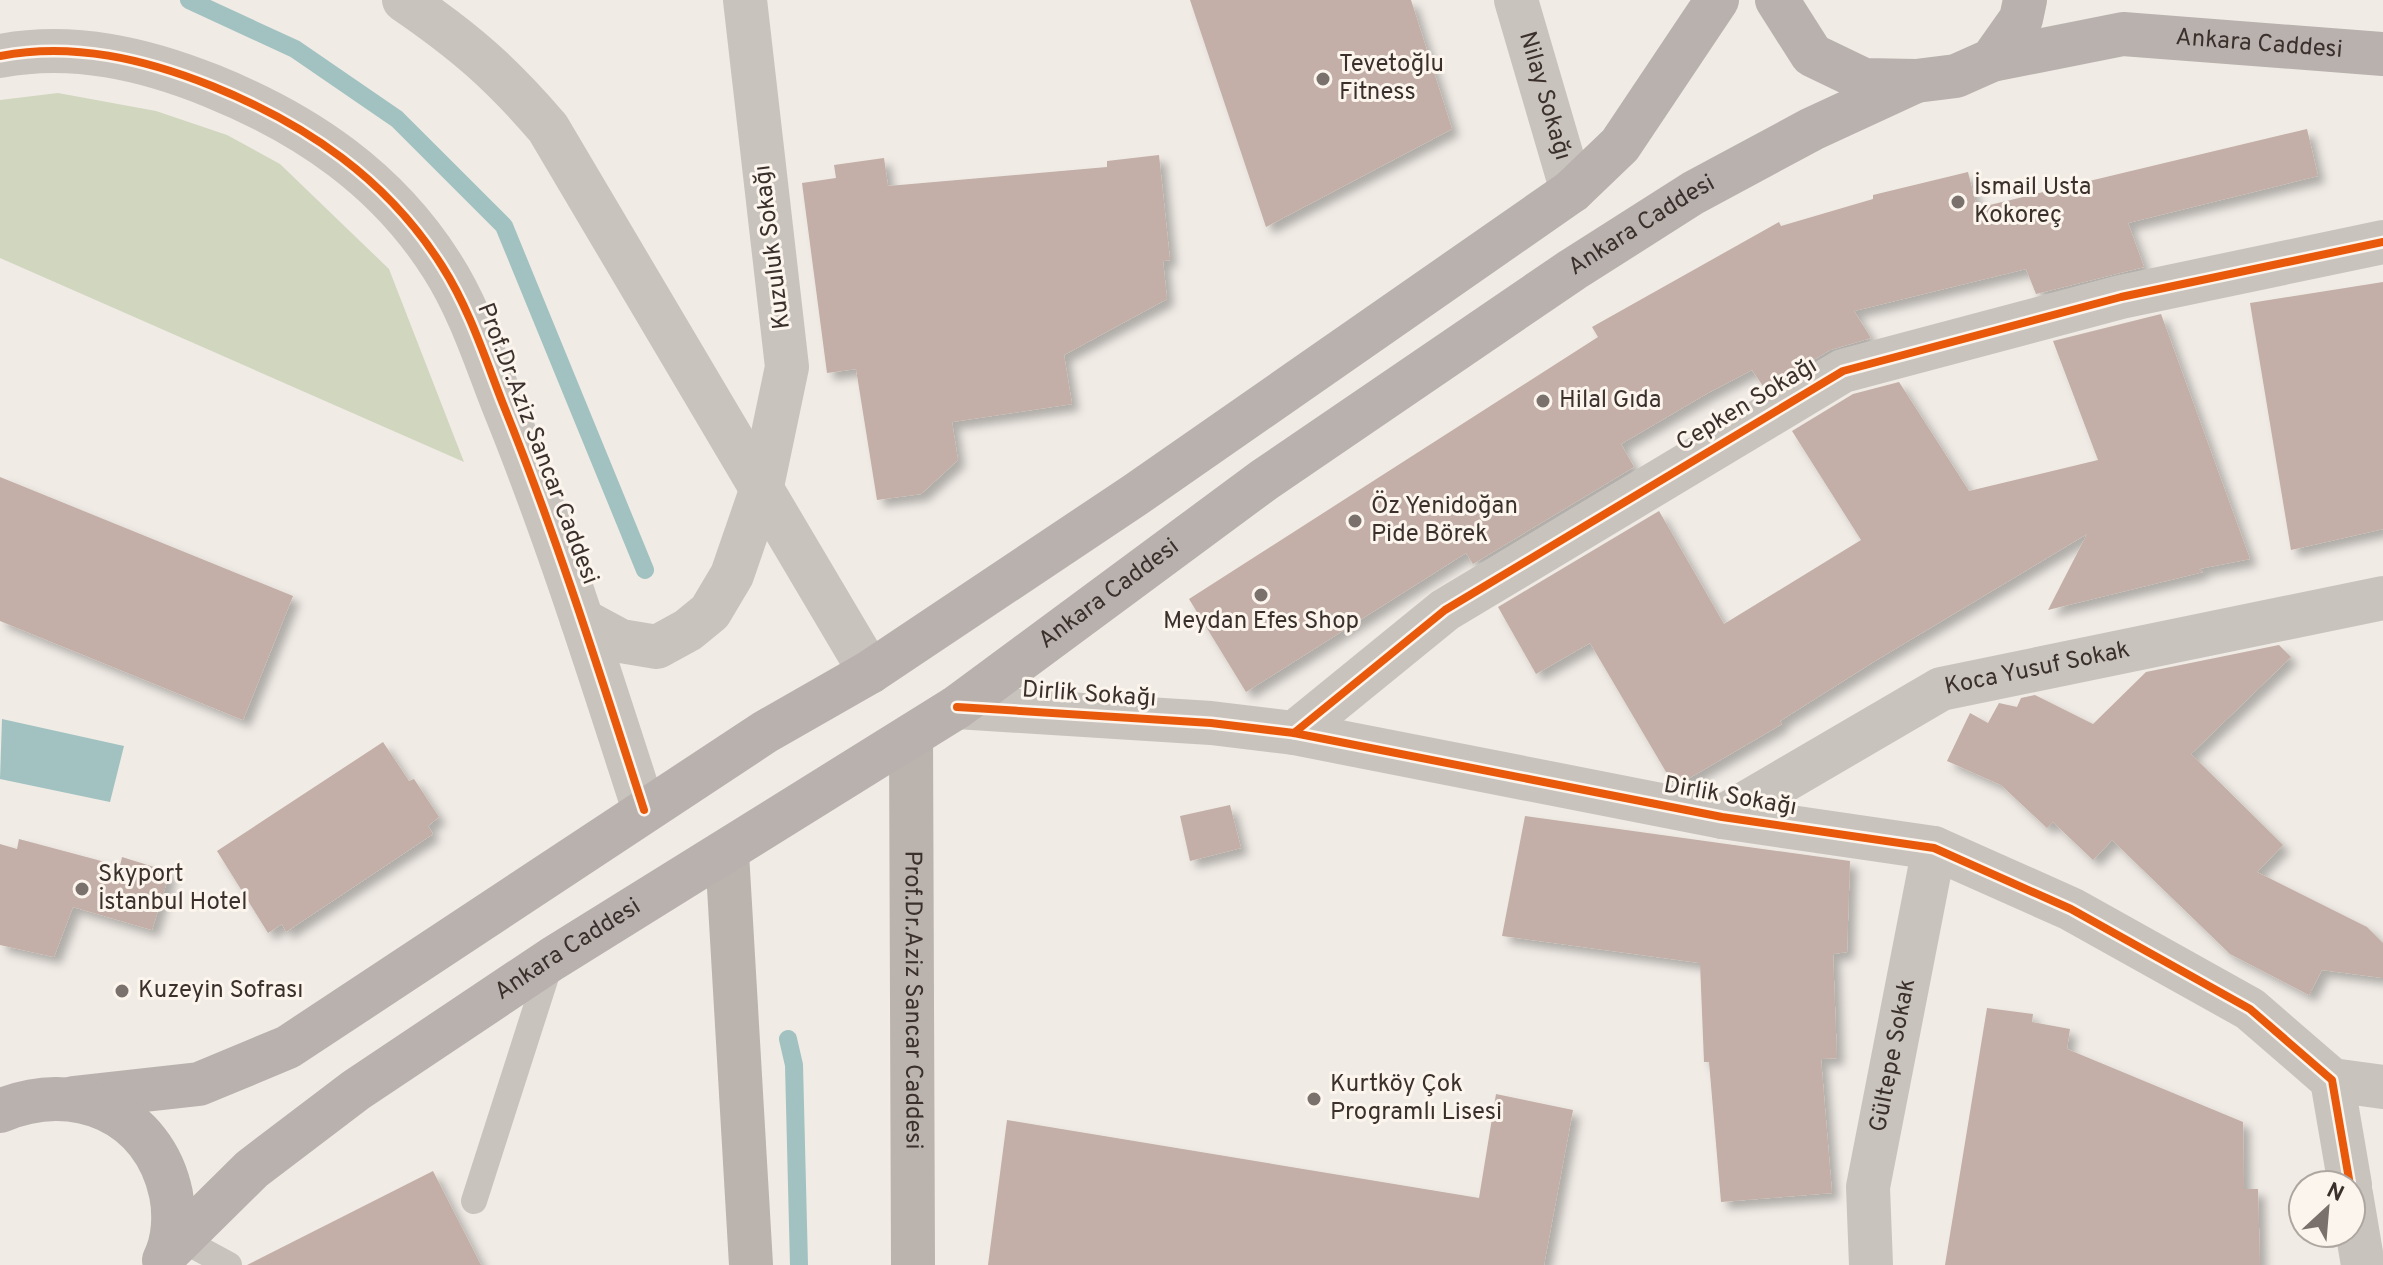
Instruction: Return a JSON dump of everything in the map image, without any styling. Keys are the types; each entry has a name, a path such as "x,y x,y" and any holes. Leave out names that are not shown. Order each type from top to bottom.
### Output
{"main road":[{"path":"27,1099 199,1084 288,1047 765,732 870,672 1135,495 1572,191 1620,145 1717,0"},
{"path":"1777,0 1812,55 1864,80 1916,81"},
{"path":"1992,60 2021,19 2025,0"},
{"name":"Ankara Caddesi","path":"171,1251 252,1169 356,1090 552,959 727,853 957,707 1264,480 1572,270 1693,193 1812,129 1916,81 1956,76 1992,60 2123,34 2383,54"},
{"path":"27,1099 112,1111 144,1136 166,1170 174,1210 171,1251"}],"street":[{"path":"404,0 466,42 511,85 548,128 870,672"},
{"name":"Kuzuluk Sokağı","path":"582,620 621,641 657,647 688,630 710,612 732,575 761,491 787,367 745,0"},
{"name":"Nilay Sokağı","path":"1516,0 1572,191"},
{"name":"Prof.Dr.Aziz Sancar Caddesi","path":"0,56 93,52 167,68 250,101 320,139 368,179 416,231 459,296 535,481 644,810"},
{"name":"Cepken Sokağı","path":"1294,733 1445,610 1843,371 2121,297 2383,242"},
{"name":"Koca Yusuf Sokak","path":"1722,817 1941,689 2383,598"},
{"name":"Dirlik Sokağı","path":"957,707 1211,723 1294,733 1722,817 1934,848 2071,909 2250,1009 2332,1080"},
{"name":"Prof.Dr.Aziz Sancar Caddesi","path":"911,736 913,1265"},
{"name":"Gültepe Sokak","path":"1871,1265 1868,1187 1934,848"},
{"path":"727,853 751,1265"},
{"path":"2347,1169 2332,1080 2383,1087"}],"lane":[{"path":"474,1201 552,959"},
{"path":"171,1251 229,1265"}],"green space":[{"path":"58,93 156,111 227,135 280,164 389,269 464,462 0,258 0,100"}],"water":[{"path":"2,719 124,746 110,802 0,779"}],"building":[{"path":"1190,0 1411,0 1452,129 1266,227"},
{"path":"2307,129 2318,176 2128,223 2144,267 2036,294 2026,269 1854,311 1871,338 1830,350 1765,389 1752,370 1708,393 1621,444 1634,467 1473,564 1466,553 1246,692 1189,599 1598,337 1592,327 1779,222 1781,226 1873,199 1873,195 1968,172 1977,208"},
{"path":"1159,155 1170,260 1163,261 1167,299 1064,355 1072,404 952,422 958,460 921,494 877,500 856,369 827,373 802,183 836,178 834,165 884,158 888,186 1107,167 1107,161"},
{"path":"2383,282 2383,529 2291,550 2250,303"},
{"path":"2161,314 2250,559 2199,569 2203,572 2048,610 2087,534 1875,661 1780,721 1782,724 1681,783 1672,782 1590,643 1536,674 1498,607 1659,511 1724,624 1861,540 1792,431 1853,394 1899,382 1969,491 2098,460 2053,341"},
{"path":"0,477 293,596 243,720 0,621"},
{"path":"2279,645 2291,657 2191,754 2283,845 2257,872 2367,927 2383,943 2383,978 2322,970 2309,995 2230,954 2112,840 2093,860 2053,822 2047,828 2001,785 1947,761 1970,713 1988,723 1999,703 2017,707 2021,698 2035,695 2093,724 2146,672"},
{"path":"383,742 409,781 414,779 439,817 428,826 433,834 286,932 282,924 268,933 217,851"},
{"path":"1230,805 1241,848 1190,861 1180,816"},
{"path":"1525,816 1850,861 1847,952 1833,954 1837,1058 1821,1059 1832,1193 1721,1202 1709,1062 1704,1062 1700,963 1502,936"},
{"name":"Skyport İstanbul Hotel","path":"19,839 120,866 122,857 170,872 152,930 73,907 54,957 0,945 0,844 17,849"},
{"path":"1987,1008 2033,1014 2032,1022 2070,1029 2067,1049 2243,1122 2244,1189 2258,1189 2260,1265 1945,1265"},
{"path":"1496,1094 1573,1110 1544,1265 988,1265 1007,1120 1479,1198"},
{"path":"433,1171 481,1265 247,1265"}],"waterway":[{"path":"189,0 295,49 397,119 504,226 645,570"},
{"path":"788,1039 794,1065 799,1265"}],"cycle path":[{"path":"0,56 27,52 81,52 135,61 212,86 280,118 342,158 370,181 420,235 460,299 523,454 560,555 644,810"},
{"path":"1294,733 1445,610 1843,371 2121,297 2383,242"},
{"path":"957,707 1211,723 1294,733 1722,817 1934,848 2071,909 2250,1009 2332,1080 2347,1169"}],"place":[{"name":"Tevetoğlu Fitness","path":"1323,79"},
{"name":"İsmail Usta Kokoreç","path":"1958,202"},
{"name":"Hilal Gıda","path":"1543,401"},
{"name":"Öz Yenidoğan Pide Börek","path":"1355,521"},
{"name":"Meydan Efes Shop","path":"1261,595"},
{"name":"Skyport İstanbul Hotel","path":"82,889"},
{"name":"Kuzeyin Sofrası","path":"122,991"},
{"name":"Kurtköy Çok Programlı Lisesi","path":"1314,1099"}]}
